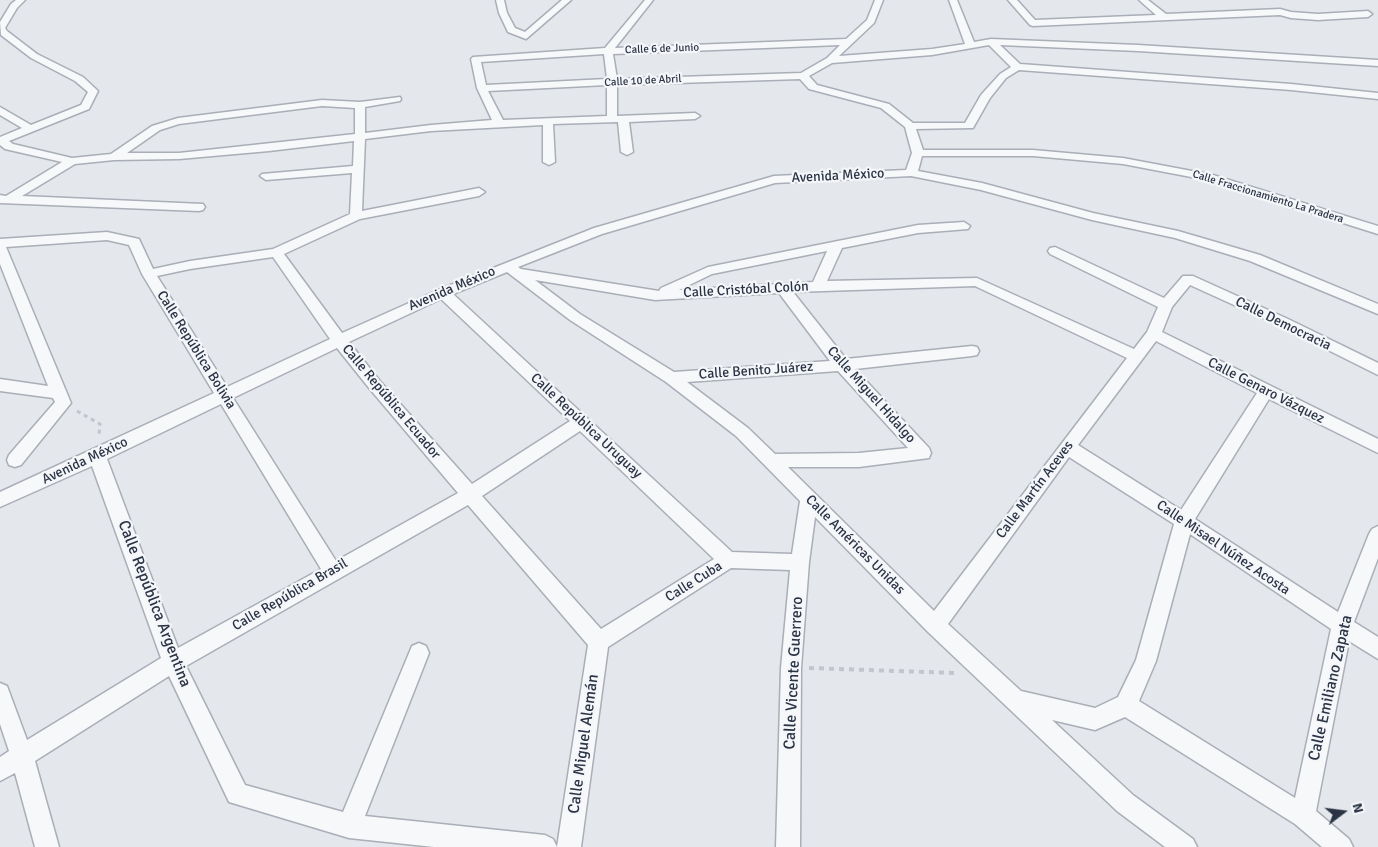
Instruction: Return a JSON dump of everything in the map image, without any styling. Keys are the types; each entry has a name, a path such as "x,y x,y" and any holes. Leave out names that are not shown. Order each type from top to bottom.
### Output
{"street":[{"path":"500,0 503,13 512,30 526,36 567,0"},
{"path":"627,152 618,119 608,50 649,0"},
{"path":"879,0 871,21 830,60 804,76 805,80 813,87 886,106 910,126 918,153 910,172"},
{"path":"953,0 970,44"},
{"path":"1012,0 1032,23 1280,12 1291,15 1318,17 1368,14"},
{"path":"1143,0 1164,17"},
{"path":"1265,0 1280,12"},
{"path":"0,7 18,3"},
{"path":"1,141 85,107 93,92 79,79 34,56 0,29 18,3"},
{"name":"Calle 6 de Junio","path":"482,88 476,59 608,50 848,42"},
{"path":"830,60 932,52 970,44 991,42 1378,62"},
{"path":"991,42 1017,67"},
{"path":"910,126 969,126 985,97 1003,76 1017,67 1290,87 1378,96"},
{"name":"Calle 10 de Abril","path":"482,88 705,78 804,76"},
{"path":"482,88 498,123"},
{"path":"114,157 156,128 178,121 322,103 360,105 396,99"},
{"path":"356,216 360,105"},
{"path":"0,110 31,129"},
{"path":"1,141 9,147 72,161 114,157 179,156 360,138 431,128 498,123 695,116"},
{"path":"548,122 549,162"},
{"name":"Calle Fraccionamiento La Pradera","path":"918,153 1033,153 1123,161 1209,177 1378,230"},
{"path":"3,203 72,161"},
{"path":"266,176 358,169"},
{"name":"Avenida México","path":"0,500 97,456 338,339 443,293 512,269 598,231 774,180 910,172 982,187 1092,216 1186,237 1255,258 1378,309"},
{"path":"149,274 190,265 276,253 356,216 480,192"},
{"path":"3,203 199,207"},
{"path":"655,296 708,271 918,228 964,226"},
{"name":"Calle República Bolivia","path":"0,243 107,236 134,242 149,274 332,571"},
{"path":"818,286 837,244"},
{"path":"0,248 60,398"},
{"path":"1055,251 1166,304"},
{"name":"Calle República Ecuador","path":"276,253 338,339 374,384 599,642"},
{"name":"Calle Cristóbal Colón","path":"512,269 655,296 818,286 977,282 1136,356"},
{"name":"Calle Américas Unidas","path":"512,269 576,317 671,378 742,432 934,625 986,674 1125,803 1185,847"},
{"name":"Calle Martín Aceves","path":"934,625 1154,334 1166,304 1188,279"},
{"name":"Calle Democracia","path":"1188,279 1283,322 1378,370"},
{"name":"Calle Miguel Hidalgo","path":"771,461 859,460 923,453 842,365 783,288"},
{"name":"Calle República Uruguay","path":"443,293 728,560"},
{"name":"Calle Genaro Vázquez","path":"1154,334 1378,447"},
{"name":"Calle Benito Juárez","path":"671,378 842,365 972,350"},
{"path":"0,385 60,398"},
{"path":"1016,701 1095,720 1126,705 1146,661 1184,521 1266,391"},
{"path":"15,460 60,398"},
{"name":"Calle República Brasil","path":"0,770 173,662 470,495 582,422"},
{"name":"Calle Misael Núñez Acosta","path":"1067,447 1184,521 1378,649"},
{"name":"Calle República Argentina","path":"97,456 173,662 237,794 349,826 545,847"},
{"name":"Calle Vicente Guerrero","path":"788,847 791,668 800,562 809,499"},
{"name":"Calle Emiliano Zapata","path":"1303,816 1342,627 1378,534"},
{"name":"Calle Cuba","path":"599,642 728,560 800,562"},
{"name":"Calle Miguel Alemán","path":"569,847 599,642"},
{"path":"349,826 419,653"},
{"path":"0,693 22,756 46,847"},
{"path":"1126,705 1303,816 1341,847"}],"path":[{"path":"60,398 100,424 97,456"},
{"path":"791,668 986,674"}]}
